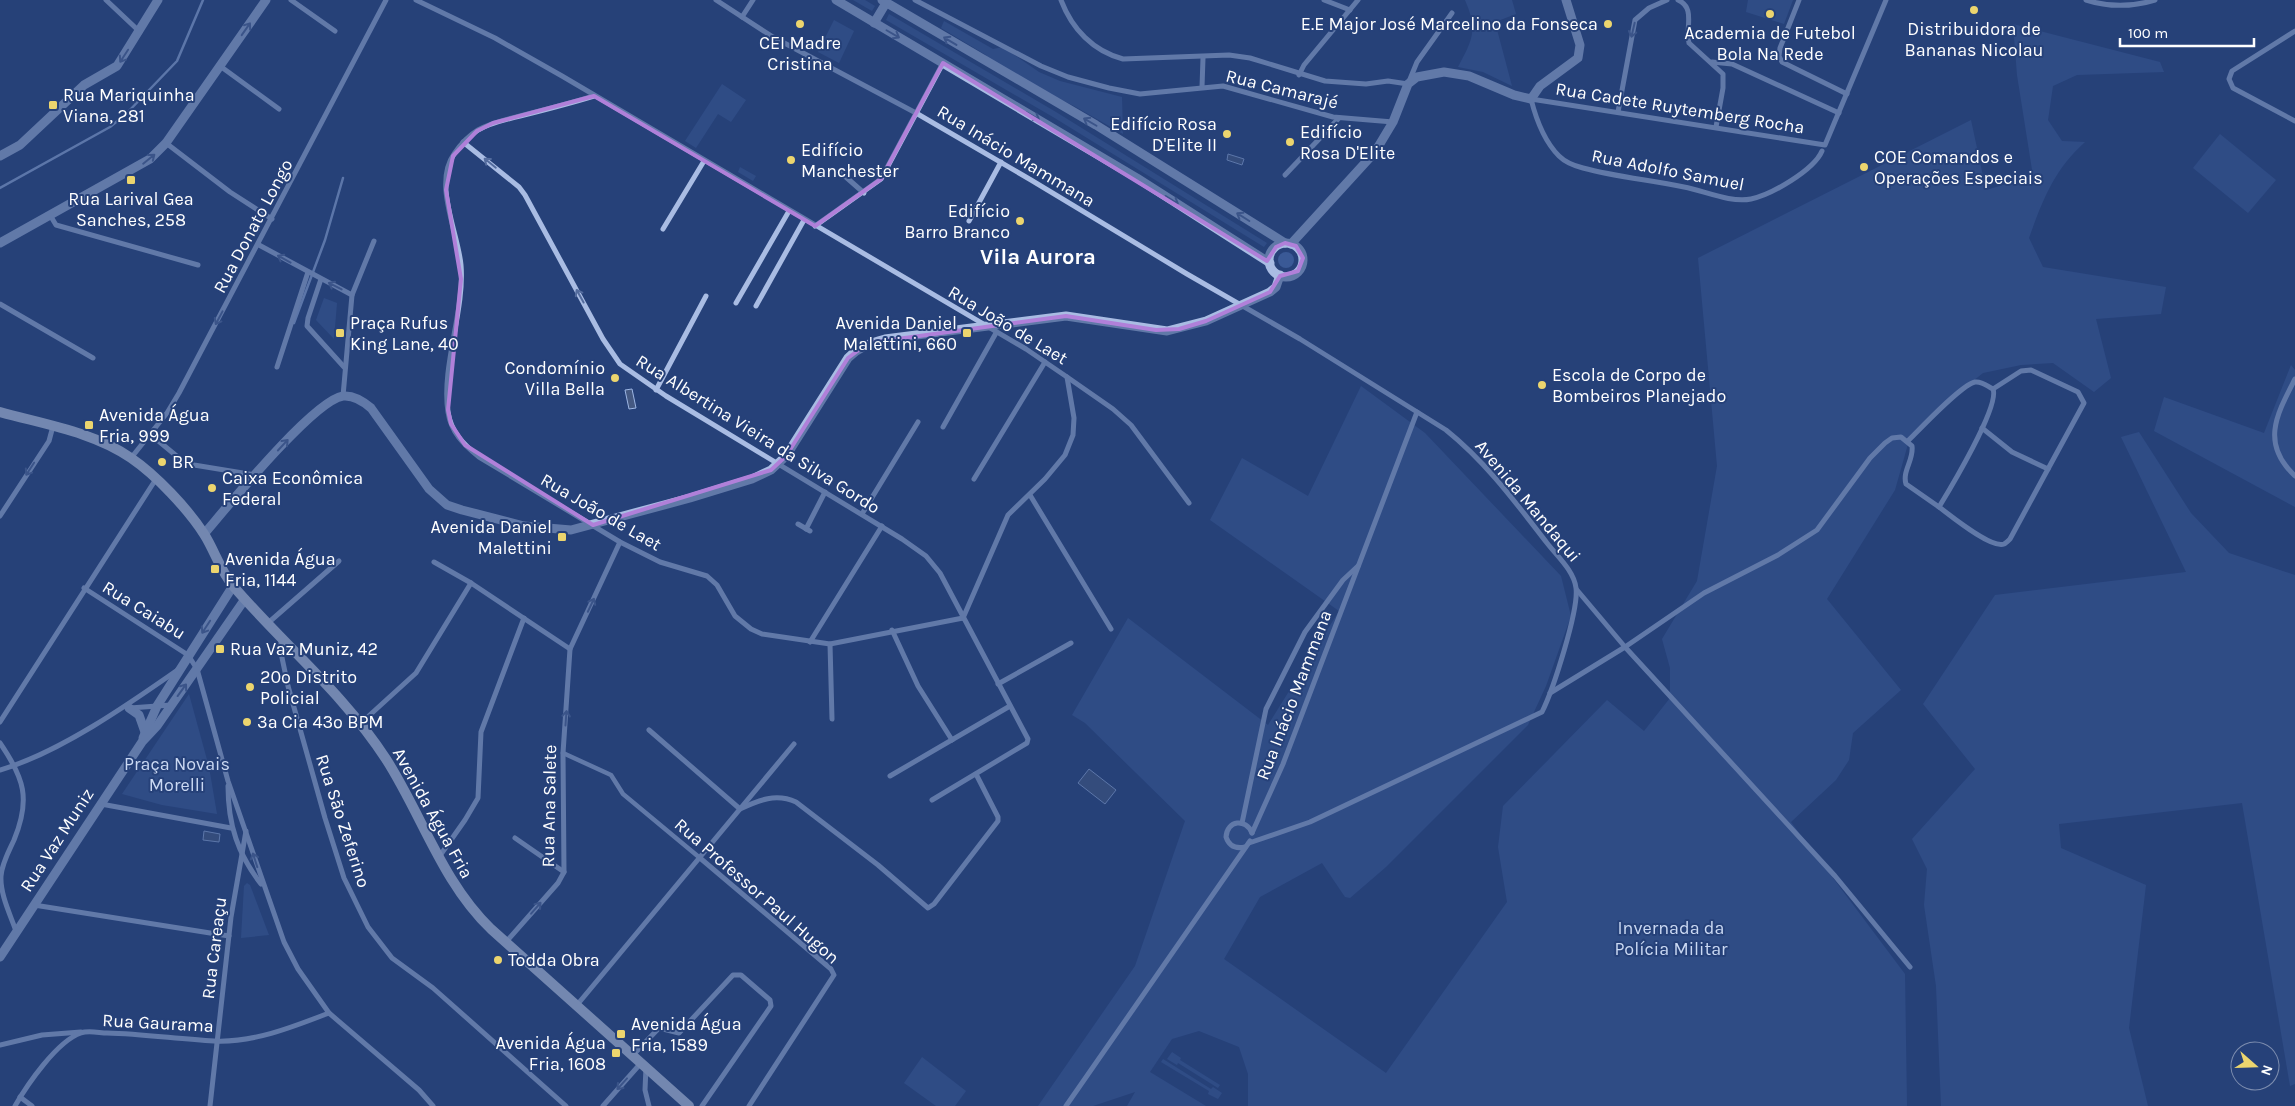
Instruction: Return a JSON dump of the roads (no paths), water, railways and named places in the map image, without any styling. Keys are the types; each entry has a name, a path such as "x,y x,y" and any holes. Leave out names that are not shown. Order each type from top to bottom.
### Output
{"main road":[{"name":"Avenida Água Fria","path":"0,412 90,437 131,458 156,479 204,534 233,586 361,723 407,794 439,856 470,907 506,942 689,1106"}],"street":[{"path":"106,0 140,32"},
{"path":"0,156 20,145 84,85 117,66 140,32 158,0"},
{"path":"0,243 146,162 166,142 266,0"},
{"path":"291,0 335,32"},
{"name":"Rua Donato Longo","path":"131,458 179,393 259,245 386,0"},
{"name":"Rua João de Laet","path":"416,0 495,38 594,96 804,220 985,326 1067,377 1074,418 1072,435 1065,455 1030,495 1014,508 1003,523 962,618 892,630 830,644 762,634 751,629 735,616 718,585 707,576 660,562 620,542 479,457 465,445 451,424 447,395 461,266 445,180 453,156 477,130 493,123 594,96"},
{"name":"Rua Inácio Mammana","path":"716,0 798,51 916,113 1001,162 1300,339"},
{"path":"742,17 753,0"},
{"path":"836,0 874,23 1137,178 1270,263 1274,271 1280,275 1294,274 1303,263 1299,249 1096,125 884,1 874,23"},
{"name":"Rua Camarajé","path":"915,0 998,45 1068,77 1140,94 1223,86 1339,118 1393,122"},
{"path":"1061,0 1083,36 1094,47 1108,55 1123,59 1229,56 1250,58 1325,82 1348,84 1388,81 1408,84 1417,77 1431,74 1456,74 1483,81 1514,95 1531,98 1540,86 1578,58 1580,46 1566,0"},
{"path":"1324,0 1350,10"},
{"path":"1299,75 1304,65 1358,0"},
{"path":"1618,112 1635,20 1648,8 1667,0"},
{"path":"1678,0 1687,8 1689,13 1689,43 1723,74 1723,88 1716,127"},
{"path":"1799,0 1780,48 1779,56 1782,62 1847,94"},
{"path":"1712,62 1732,64 1839,114 1886,0"},
{"path":"2086,0 2115,6 2136,5 2155,0"},
{"path":"1270,263 1273,250 1288,244 1376,152 1393,122 1417,62 1452,13"},
{"path":"2295,31 2232,71 2229,83 2233,88 2295,121"},
{"path":"1202,58 1202,87"},
{"path":"815,226 864,193 881,179 943,63"},
{"path":"220,66 279,109"},
{"name":"Rua Cadete Ruytemberg Rocha","path":"1531,98 1825,145 1839,114"},
{"name":"Rua Adolfo Samuel","path":"1531,98 1542,131 1560,156 1569,163 1605,173 1686,187 1742,200 1766,194 1802,173 1814,163 1822,151"},
{"path":"1286,175 1339,118"},
{"path":"166,142 230,192 272,220"},
{"name":"Rua Albertina Vieira da Silva Gordo","path":"464,142 522,191 614,357 626,370 882,526 934,564 1028,737 1027,743 976,774"},
{"path":"663,229 704,161"},
{"path":"969,221 1001,162"},
{"path":"839,171 864,193"},
{"path":"736,303 789,211"},
{"path":"50,215 56,225 198,265"},
{"path":"756,306 804,220"},
{"path":"343,396 344,367 352,295 374,241"},
{"path":"259,245 352,295"},
{"path":"277,367 308,273"},
{"path":"204,534 255,475 316,410 343,396 359,399 370,408 429,489 447,504 462,510 515,524 551,530 571,530 752,479 779,464 796,441 848,358 857,349 885,339 1066,316 1167,331 1206,321 1272,290 1280,275"},
{"path":"319,278 307,326 344,367"},
{"path":"656,390 706,296"},
{"path":"0,304 93,358"},
{"path":"943,427 996,333"},
{"name":"Avenida Mandaqui","path":"1247,845 1310,822 1542,712 1550,694 1567,638 1577,590 1570,573 1509,494 1472,453 1446,430 1300,339"},
{"path":"974,479 1045,362"},
{"path":"1550,694 1625,647 1704,593 1778,555 1817,530 1870,458 1892,438 1908,441 1912,446 1913,454 1904,478 1906,484 1980,536 2005,544 2010,539 2084,403 2082,397 2063,384 2031,370 2021,370 1993,389"},
{"path":"1067,377 1113,409 1131,425 1189,503"},
{"path":"2295,379 2293,386 2280,406 2275,442 2280,458 2295,476"},
{"path":"1908,441 1934,414 1972,383 1980,382 1993,389"},
{"path":"1939,507 1948,494 1982,428 1993,399 1993,389"},
{"name":"Rua Inácio Mammana","path":"1066,1106 1247,845 1283,764 1418,412"},
{"path":"862,514 918,422"},
{"path":"0,516 48,441 53,426"},
{"path":"1982,428 2012,452 2048,469"},
{"path":"150,434 179,458 194,465 255,475"},
{"path":"0,722 84,588 156,479"},
{"path":"798,524 808,530 825,492"},
{"path":"1030,495 1111,629"},
{"path":"810,642 882,526"},
{"path":"434,562 471,583 570,649 620,542"},
{"path":"268,624 340,561"},
{"name":"Rua Inácio Mammana","path":"1242,823 1266,709 1305,632 1343,580 1359,565"},
{"path":"361,723 416,674 471,583"},
{"name":"Rua Vaz Muniz","path":"142,742 157,706 233,586"},
{"name":"Rua Caiabu","path":"84,588 188,655"},
{"path":"1577,590 1625,647 1835,876 1910,967"},
{"name":"Rua Vaz Muniz","path":"0,957 142,742 152,733 245,599"},
{"path":"439,856 478,798 481,732 524,618"},
{"path":"892,630 918,686 952,740"},
{"name":"Rua São Zeferino","path":"281,636 281,653 288,686 325,818 344,878 368,927 392,958 433,988 566,1106"},
{"path":"998,684 1071,643"},
{"path":"830,644 832,718"},
{"name":"Rua Ana Salete","path":"506,942 558,883 564,872 563,753 570,649"},
{"path":"188,655 197,669 228,781 265,889 284,942 298,969 328,1013 419,1090 433,1106"},
{"path":"0,770 16,766 124,709 181,667"},
{"path":"124,709 171,706"},
{"path":"890,776 1010,706"},
{"path":"124,709 139,715 145,732"},
{"path":"649,730 740,809"},
{"path":"0,743 16,766 23,788 23,812 3,864 0,883 17,932"},
{"path":"577,1005 794,744"},
{"name":"Rua Professor Paul Hugon","path":"563,753 611,775 622,794 831,969 834,975 749,1106"},
{"path":"740,809 770,798 780,797 796,802 878,865 923,906 930,908 996,826 998,817 976,774 932,800"},
{"path":"228,781 231,828 240,853 265,889"},
{"path":"100,804 231,828"},
{"path":"1247,845 1236,848 1231,845 1226,837 1227,832 1232,824 1242,823 1252,833"},
{"path":"240,853 246,830"},
{"path":"515,838 564,872"},
{"name":"Rua Careaçu","path":"210,1106 228,936 240,853"},
{"path":"34,905 228,936"},
{"path":"633,1055 659,1028 679,1033 733,975 741,975 770,1000 771,1006 702,1106"},
{"name":"Rua Gaurama","path":"15,1106 46,1063 68,1041 81,1032 216,1041 262,1035 328,1013"},
{"path":"0,1045 42,1035 81,1032"},
{"path":"603,1106 643,1065"},
{"path":"643,1065 645,1090 649,1106"},
{"path":"20,1097 32,1106"}],"waterway":[{"path":"0,188 110,127 126,114 177,61 203,0"},
{"path":"294,323 325,240 343,178"}],"place":[{"name":"Distribuidora de Bananas Nicolau","path":"1974,10"},
{"name":"Academia de Futebol Bola Na Rede","path":"1770,14"},
{"name":"CEI Madre Cristina","path":"800,24"},
{"name":"E.E Major José Marcelino da Fonseca","path":"1608,24"},
{"name":"Rua Mariquinha Viana, 281","path":"53,105"},
{"name":"Edifício Rosa D'Elite II","path":"1227,134"},
{"name":"Edifício Rosa D'Elite","path":"1290,142"},
{"name":"Edifício Manchester","path":"791,160"},
{"name":"COE Comandos e Operações Especiais","path":"1864,167"},
{"name":"Rua Larival Gea Sanches, 258","path":"131,180"},
{"name":"Edifício Barro Branco","path":"1020,221"},
{"name":"Praça Rufus King Lane, 40","path":"340,333"},
{"name":"Avenida Daniel Malettini, 660","path":"967,333"},
{"name":"Condomínio Villa Bella","path":"615,378"},
{"name":"Escola de Corpo de Bombeiros Planejado","path":"1542,385"},
{"name":"Avenida Água Fria, 999","path":"89,425"},
{"name":"BR","path":"162,462"},
{"name":"Caixa Econômica Federal","path":"212,488"},
{"name":"Avenida Daniel Malettini","path":"562,537"},
{"name":"Avenida Água Fria, 1144","path":"215,569"},
{"name":"Rua Vaz Muniz, 42","path":"220,649"},
{"name":"20º Distrito Policial","path":"250,687"},
{"name":"3ª Cia 43º BPM","path":"247,722"},
{"name":"Todda Obra","path":"498,960"},
{"name":"Avenida Água Fria, 1589","path":"621,1034"},
{"name":"Avenida Água Fria, 1608","path":"616,1053"}],"district":[{"name":"Vila Aurora","path":"1038,257"}],"park label":[{"name":"Praça Novais Morelli","path":"177,774"},
{"name":"Invernada da Polícia Militar","path":"1671,938"}]}
